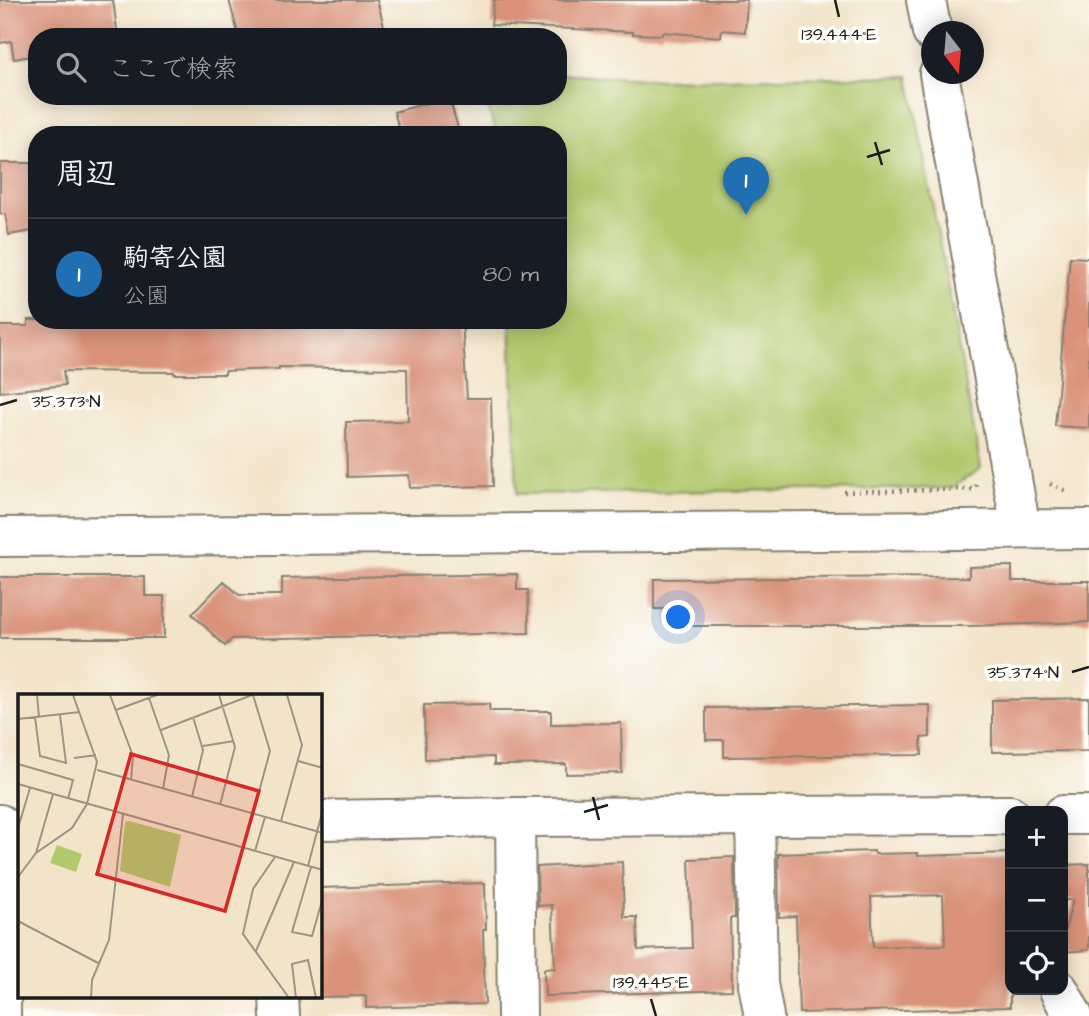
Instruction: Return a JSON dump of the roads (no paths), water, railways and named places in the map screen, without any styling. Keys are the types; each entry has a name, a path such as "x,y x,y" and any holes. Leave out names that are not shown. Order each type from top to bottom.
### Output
{"street":[{"path":"926,0 930,21"},
{"path":"941,84 1021,529"},
{"path":"0,537 1089,529"},
{"path":"322,820 1005,815"},
{"path":"1068,815 1089,815"},
{"path":"755,816 758,984 764,1016"},
{"path":"515,817 517,1016"},
{"path":"1,1016 0,824 18,824"},
{"path":"1062,995 1073,1016"},
{"path":"279,998 280,1016"}],"place":[{"name":"駒寄公園","path":"746,215"}]}
